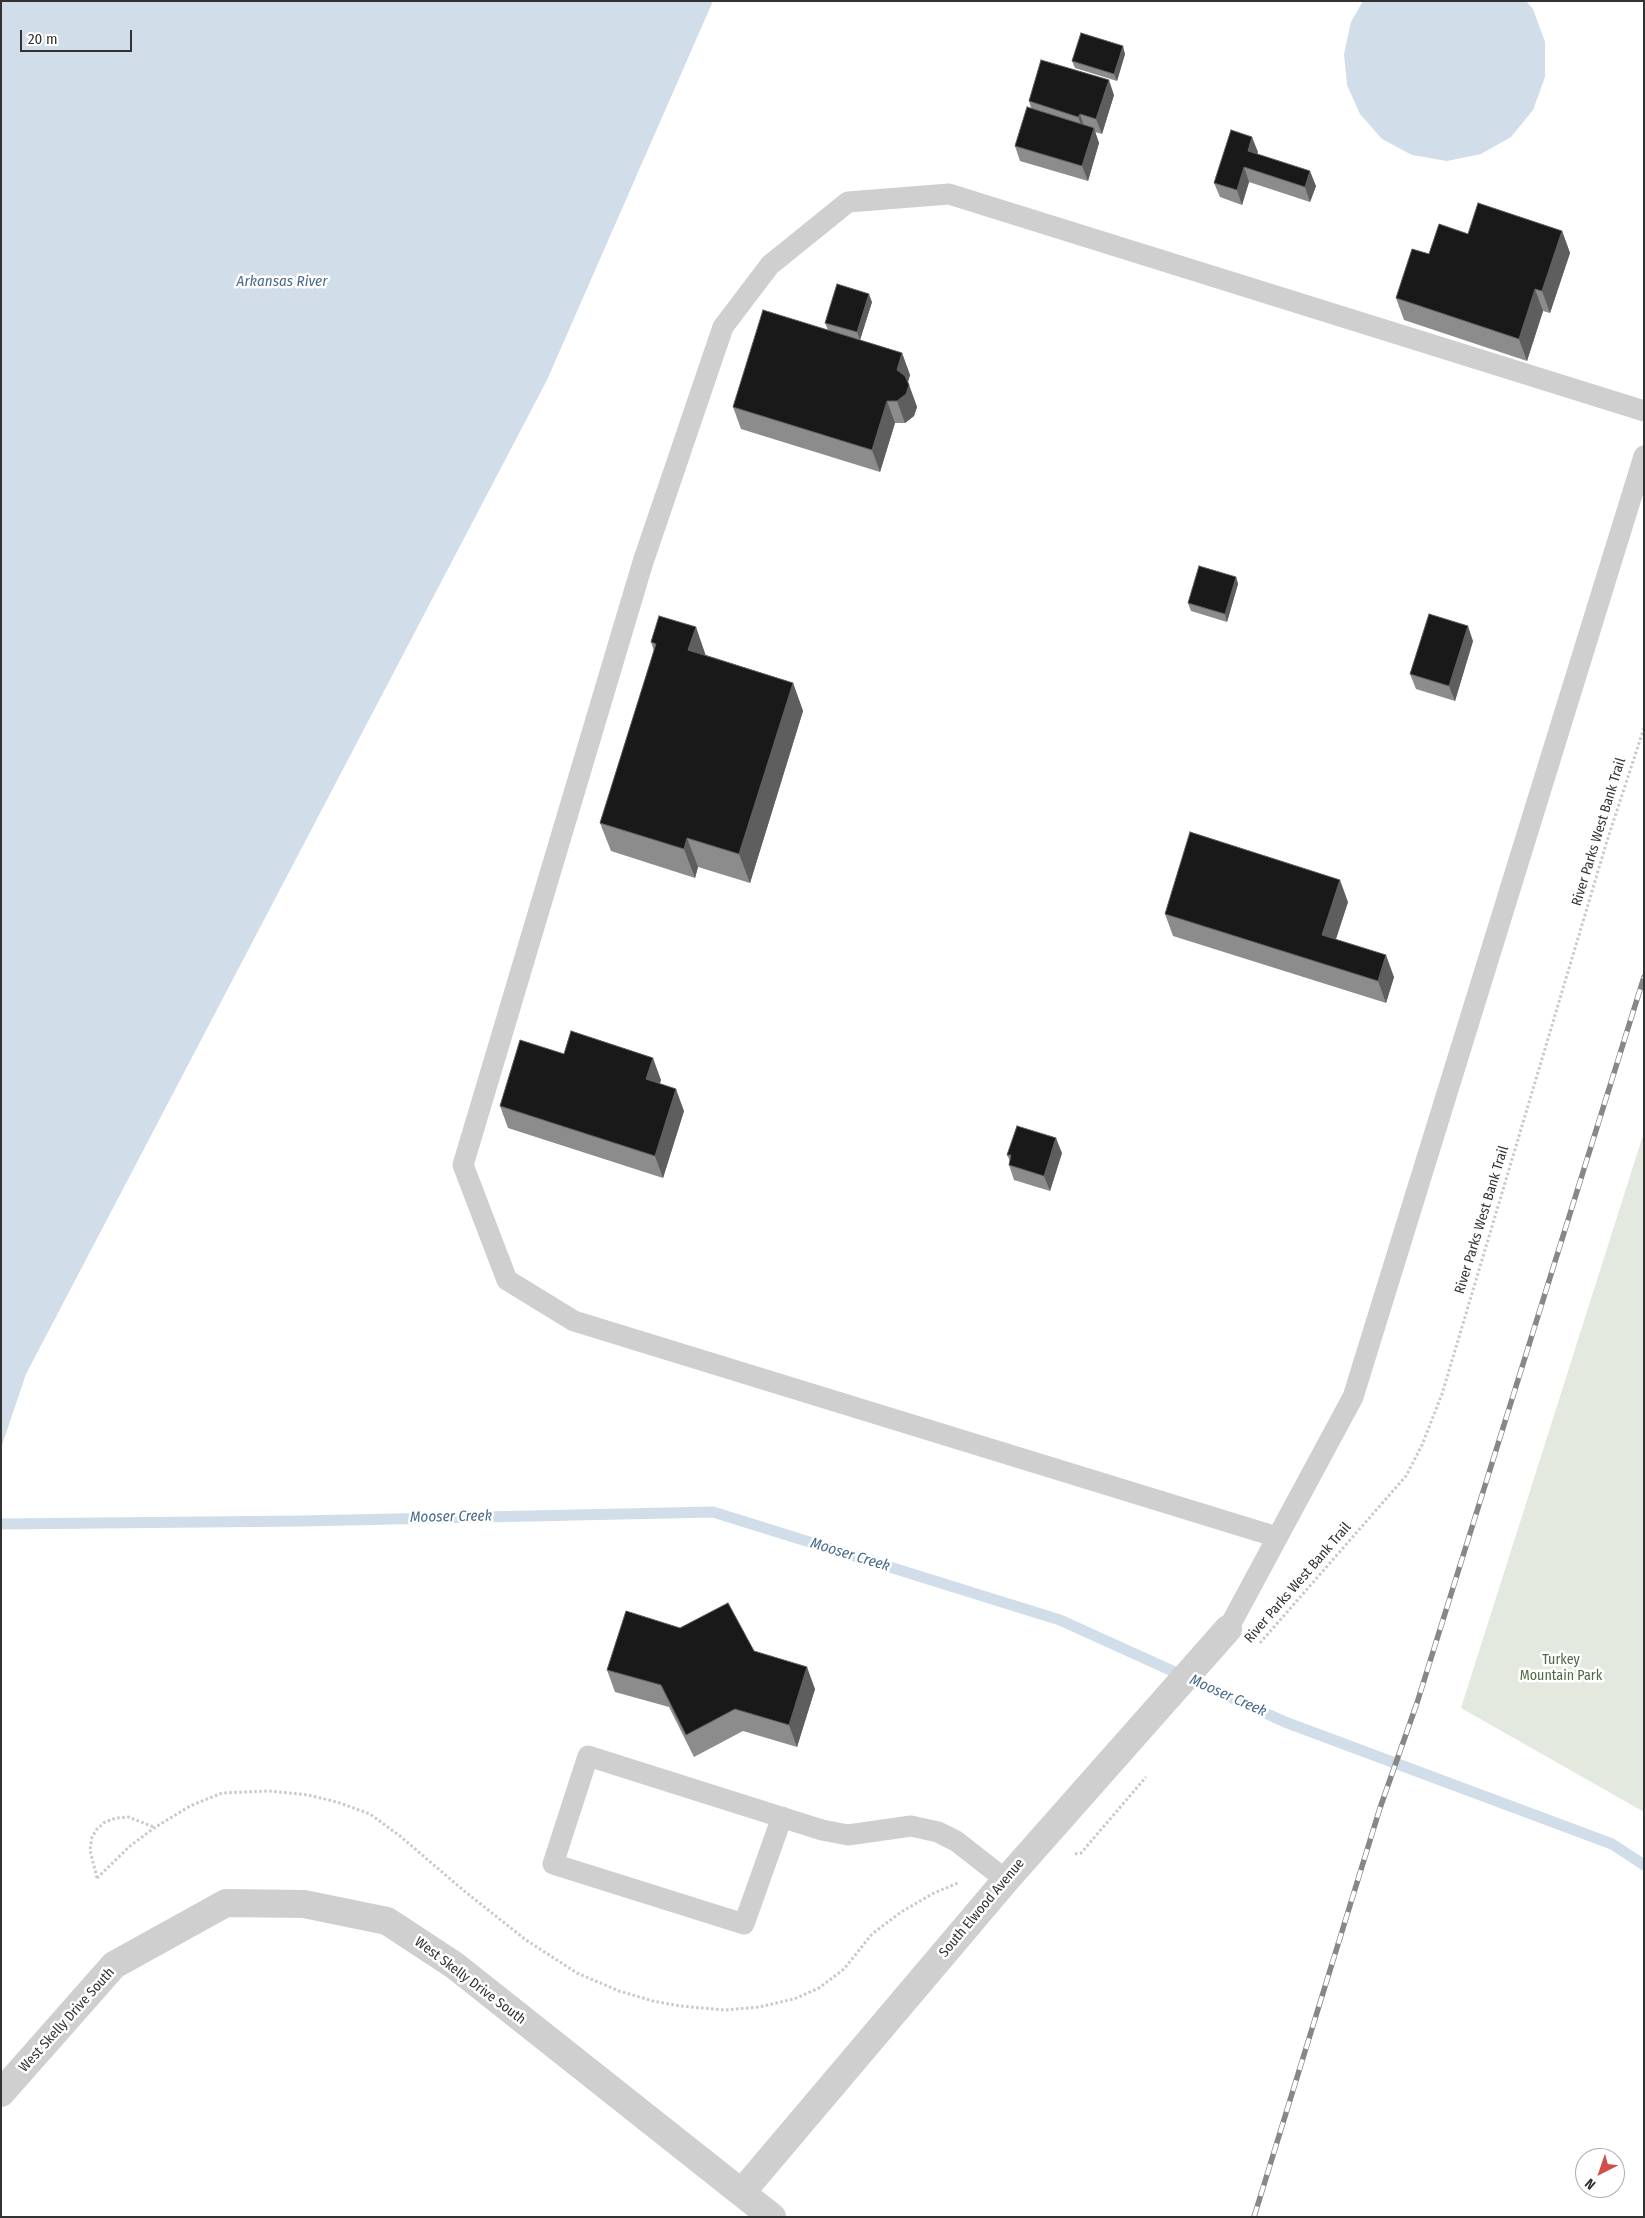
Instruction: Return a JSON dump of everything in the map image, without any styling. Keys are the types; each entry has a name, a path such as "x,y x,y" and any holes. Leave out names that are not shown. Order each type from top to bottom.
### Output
{"street":[{"name":"South Elwood Avenue","path":"742,2192 1006,1880 1228,1629"},
{"name":"West Skelly Drive South","path":"1,2093 114,1965 226,1903 304,1904 387,1921 454,1966 772,2217"}],"lane":[{"path":"1277,1537 574,1321 507,1280 463,1165 643,562 723,327 770,265 848,202 949,194 1644,411"},
{"path":"1228,1629 1353,1397 1644,456"},
{"path":"782,1817 744,1924 553,1864 588,1756 782,1817 822,1830 848,1835 911,1826 938,1832 956,1841 1006,1880"}],"path":[{"name":"River Parks West Bank Trail","path":"1255,1648 1406,1476 1422,1445 1442,1394 1608,841 1644,728"},
{"path":"128,1817 154,1828 130,1846 97,1878 90,1850 92,1837 97,1829 105,1822 128,1817"}],"green space":[{"name":"Turkey Mountain Park","path":"1644,1132 1644,1812 1461,1708"}],"water":[{"name":"Arkansas River","path":"1,1 713,1 547,380 26,1374 1,1448"},
{"path":"1363,1 1526,1 1533,9 1545,42 1545,77 1533,110 1511,137 1481,154 1447,161 1412,155 1382,139 1360,114 1347,85 1344,54 1351,22"}],"building":[{"path":"1081,33 1123,46 1114,74 1072,61"},
{"path":"1041,60 1109,80 1096,119 1080,114 1078,117 1029,101"},
{"path":"1027,107 1094,128 1082,166 1015,146"},
{"path":"1231,130 1252,137 1248,151 1310,171 1305,187 1244,167 1237,190 1214,183"},
{"path":"1478,203 1562,231 1542,291 1535,289 1519,339 1396,298 1412,249 1429,254 1439,224 1468,234"},
{"path":"837,284 869,294 857,332 825,323"},
{"path":"763,310 902,353 897,370 905,376 909,385 906,394 897,401 887,401 872,450 733,407"},
{"path":"1199,566 1236,577 1225,614 1188,603"},
{"path":"1429,614 1468,626 1449,686 1410,674"},
{"path":"659,616 696,627 688,650 793,683 739,854 687,838 684,849 600,823 656,644 651,642"},
{"path":"1190,832 1340,880 1322,935 1386,955 1378,981 1165,914"},
{"path":"571,1031 653,1058 646,1079 676,1089 655,1156 500,1106 520,1040 564,1054"},
{"path":"1017,1126 1056,1138 1044,1176 1009,1165 1011,1155 1007,1155"},
{"path":"728,1603 754,1651 807,1667 789,1725 735,1709 686,1735 661,1685 607,1670 626,1611 680,1628"}],"waterway":[{"name":"Mooser Creek","path":"1,1524 302,1521 713,1512 1060,1620 1285,1722 1612,1844 1644,1865"}],"railway":[{"path":"1254,2217 1380,1808 1417,1703 1644,977"}]}
